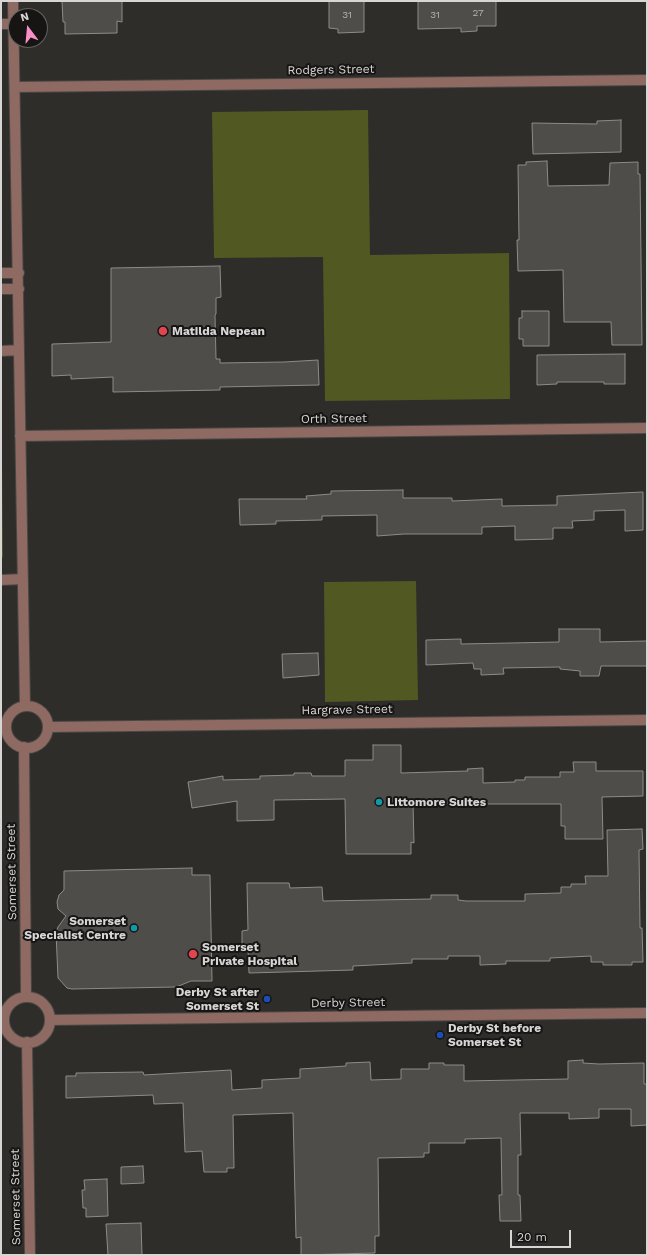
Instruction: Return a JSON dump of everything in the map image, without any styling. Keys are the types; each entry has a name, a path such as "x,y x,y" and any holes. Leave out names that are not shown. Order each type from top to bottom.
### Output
{"street":[{"path":"14,48 19,273 20,436 25,706"},
{"name":"Rodgers Street","path":"15,87 647,80"},
{"path":"1,273 19,273"},
{"path":"1,289 19,289"},
{"path":"1,351 20,350"},
{"name":"Orth Street","path":"20,436 647,428"},
{"path":"1,580 22,579"},
{"path":"25,706 39,710 46,719 48,727 47,734 41,742 34,746 24,747 16,744 10,738 6,727 12,713 18,708 25,706"},
{"name":"Hargrave Street","path":"48,727 647,720"},
{"name":"Somerset Street","path":"24,747 26,997"},
{"path":"26,997 32,998 43,1004 49,1014 50,1020 48,1027 40,1038 27,1042 20,1041 8,1033 2,1020 8,1006 19,998 26,997"},
{"name":"Derby Street","path":"50,1020 647,1012"},
{"name":"Somerset Street","path":"27,1042 30,1255"}],"green space":[{"path":"368,110 370,255 509,253 510,399 325,401 323,257 214,258 212,112"},
{"path":"1,369 3,556 1,561"},
{"path":"416,581 418,700 325,702 324,582"}],"building":[{"path":"62,1 122,1 122,22 117,21 117,33 65,34"},
{"path":"329,1 364,1 364,32 338,33 338,29 329,28"},
{"path":"418,1 496,1 496,26 477,26 477,31 461,32 461,28 418,29"},
{"path":"621,120 621,152 533,154 532,123 597,124 597,121"},
{"path":"547,161 548,186 609,185 610,163 638,162 638,174 640,174 642,345 612,345 611,322 564,322 563,270 518,271 518,165 526,165 526,162"},
{"name":"Matilda Nepean","path":"220,266 221,297 216,298 215,315 216,359 220,359 220,363 318,360 319,385 220,387 220,390 113,392 113,377 71,379 71,375 52,376 52,344 111,342 111,268"},
{"path":"522,311 549,311 549,346 523,346 523,339 519,339 519,318 522,318"},
{"path":"625,354 625,384 604,384 604,382 557,382 557,384 537,385 537,355"},
{"path":"403,490 403,498 452,498 452,501 502,499 502,506 557,505 557,496 643,492 643,530 625,531 625,510 594,511 594,520 572,521 573,528 553,528 553,539 515,540 515,526 482,527 482,534 404,534 377,536 377,515 322,516 322,520 276,521 276,524 240,525 239,499 307,499 306,496 331,494 331,491"},
{"path":"559,629 600,629 600,642 647,641 647,666 601,666 599,676 580,676 580,671 560,669 560,667 503,668 504,674 481,675 481,669 474,669 473,663 426,665 426,640 461,639 461,644 559,642"},
{"path":"318,653 319,675 283,678 282,654"},
{"path":"373,745 401,745 401,773 468,771 467,769 483,768 483,783 515,782 515,780 525,780 525,777 560,777 560,772 574,772 573,762 596,762 596,771 643,771 643,796 602,797 603,839 565,839 565,826 561,826 561,804 413,804 414,843 411,842 411,854 346,854 345,799 274,800 274,820 237,821 237,801 192,808 188,782 223,776 223,780 260,779 260,776 294,775 294,773 311,773 312,776 345,776 345,760 373,760"},
{"path":"642,829 643,849 639,850 640,928 642,928 643,962 632,962 632,965 603,965 603,962 591,962 591,956 550,958 550,961 506,961 506,964 480,965 480,956 448,956 448,959 412,959 412,963 353,966 353,970 249,973 248,950 242,950 242,931 248,930 247,883 289,883 290,888 322,887 323,901 431,899 431,895 458,895 458,900 466,901 525,901 525,894 561,893 561,887 571,887 571,884 586,884 585,876 608,876 607,830"},
{"name":"Somerset Specialist Centre","path":"192,868 192,875 210,875 212,981 191,981 176,987 72,989 67,988 58,978 56,932 66,916 58,909 57,902 59,895 64,890 64,871"},
{"path":"583,1060 583,1063 599,1064 644,1063 644,1084 647,1084 647,1125 631,1126 631,1109 599,1109 599,1118 569,1119 569,1113 520,1113 521,1155 518,1155 518,1195 520,1195 521,1221 500,1221 499,1195 502,1195 501,1138 465,1139 465,1143 429,1143 429,1153 424,1153 424,1157 378,1158 379,1236 375,1236 375,1253 301,1255 301,1237 296,1238 293,1113 233,1115 234,1168 227,1168 227,1172 204,1172 202,1151 185,1152 183,1103 154,1104 153,1095 66,1098 66,1076 76,1076 76,1073 143,1072 144,1075 231,1070 232,1090 262,1088 262,1080 300,1078 300,1069 346,1066 346,1063 370,1062 371,1080 401,1079 401,1069 429,1069 429,1063 464,1065 464,1081 568,1079 568,1061"},
{"path":"143,1166 144,1183 121,1184 121,1167"},
{"path":"107,1179 108,1216 86,1217 86,1208 83,1208 82,1190 85,1190 84,1180"},
{"path":"141,1223 142,1255 108,1255 106,1224"}],"place":[{"name":"Matilda Nepean","path":"163,331"},
{"name":"Littomore Suites","path":"379,802"},
{"name":"Somerset Specialist Centre","path":"134,928"},
{"name":"Somerset Private Hospital","path":"193,954"},
{"name":"Derby St after Somerset St","path":"267,999"},
{"name":"Derby St before Somerset St","path":"440,1035"}]}
